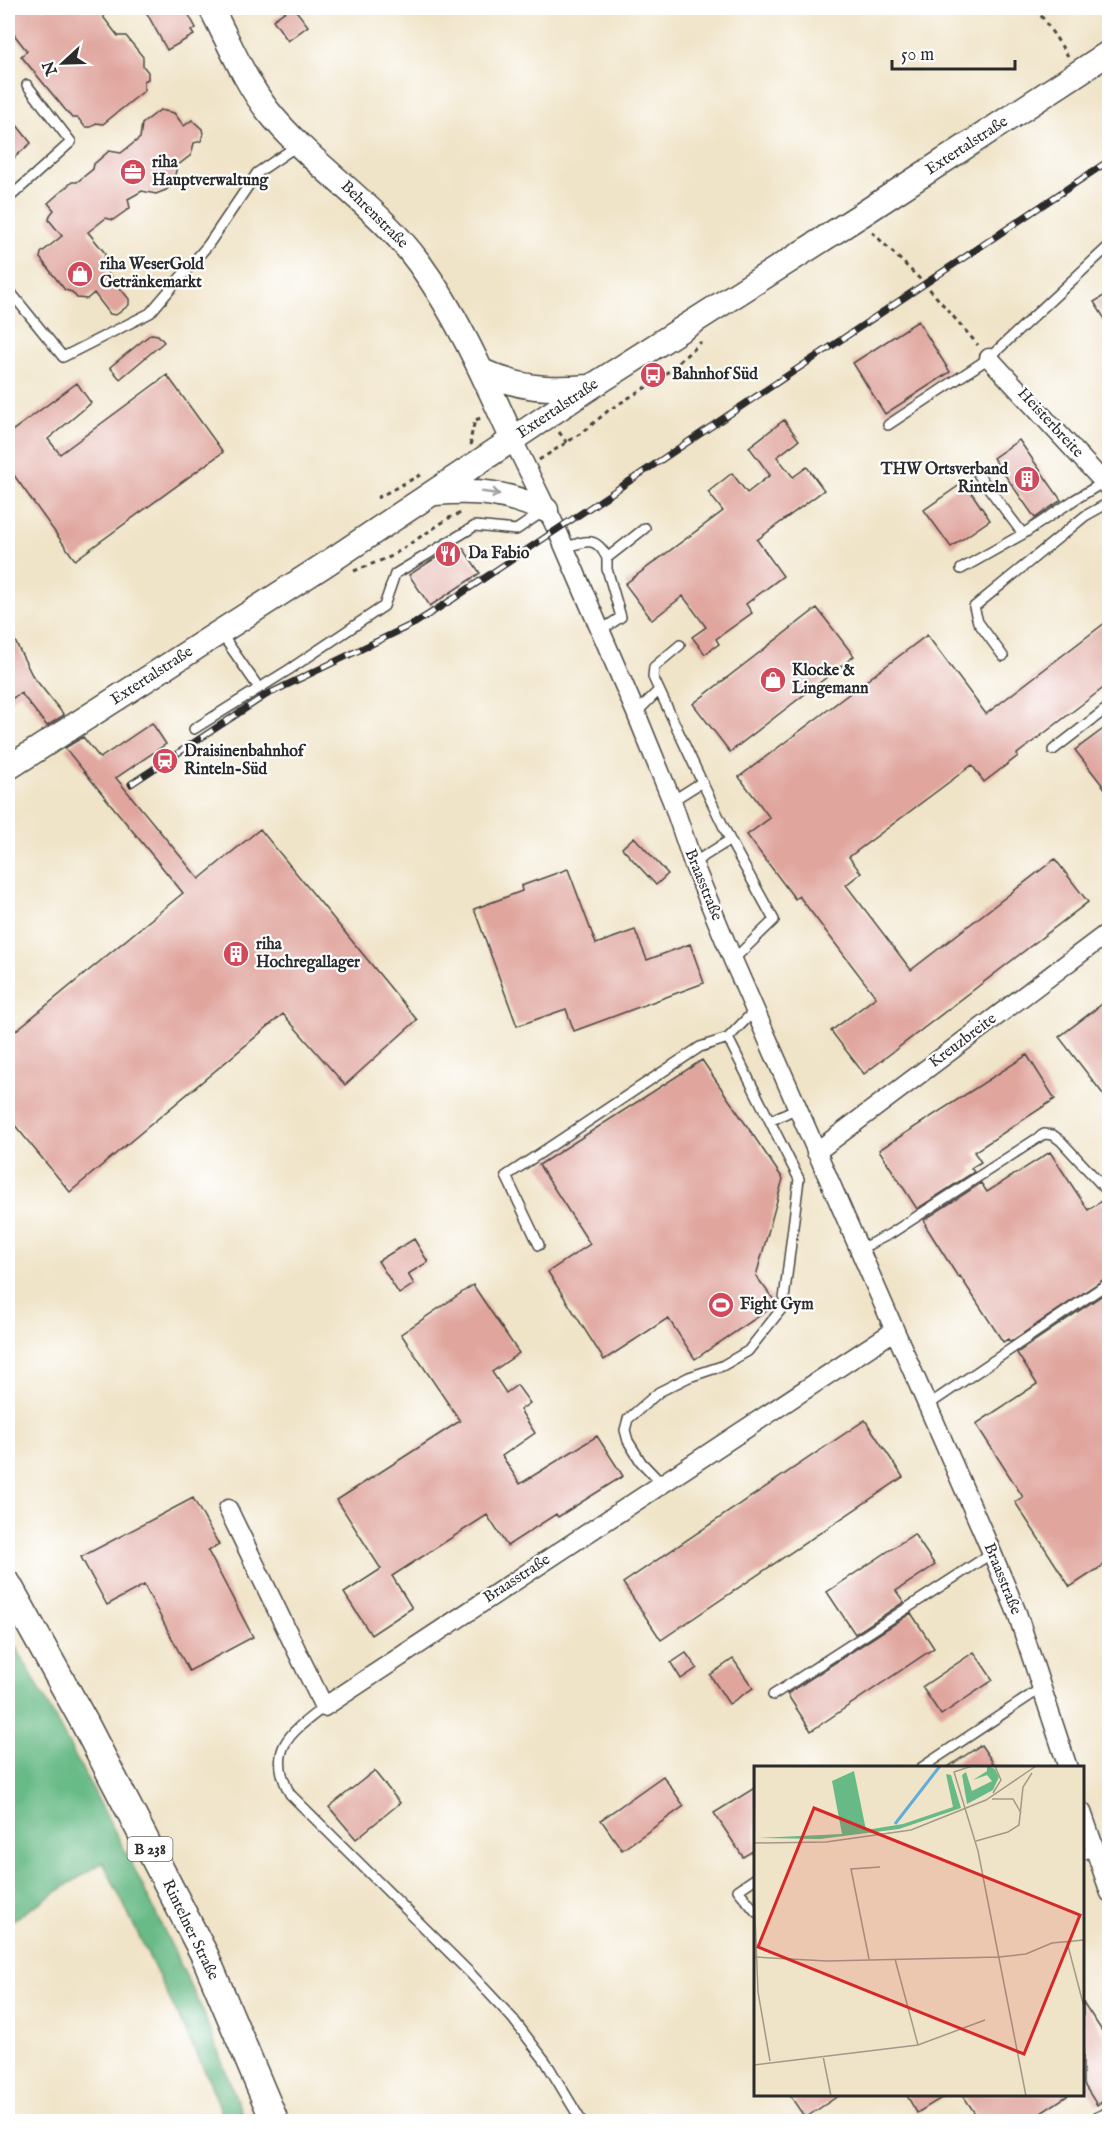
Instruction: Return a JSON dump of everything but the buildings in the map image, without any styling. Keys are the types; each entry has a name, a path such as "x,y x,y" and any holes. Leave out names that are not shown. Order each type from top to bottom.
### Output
{"main road":[{"name":"Behrenstraße","path":"218,10 244,74 268,111 299,144 391,229 419,262 453,315 482,371 513,440"},
{"name":"Extertalstraße","path":"8,768 432,494 591,387 861,215 1110,52"},
{"path":"482,371 518,385 535,388 591,387"},
{"path":"432,494 467,490 495,493 546,510"},
{"name":"Rintelner Straße","path":"8,1585 83,1720 205,1956 275,2121"}],"street":[{"name":"Heisterbreite","path":"989,358 1107,486"},
{"name":"Braasstraße","path":"513,440 564,548 636,713 733,960 992,1553 1017,1613 1068,1766"},
{"name":"Kreuzbreite","path":"816,1152 1110,931"},
{"name":"Braasstraße","path":"324,1707 894,1331"},
{"path":"228,1509 324,1707"},
{"path":"1084,1819 1089,1852 1110,1893"}],"lane":[{"path":"8,199 71,142 27,85"},
{"path":"8,289 63,357 150,313 208,245 257,173 299,144"},
{"path":"888,424 989,358 1110,245"},
{"path":"978,474 1023,534"},
{"path":"961,569 1023,534 1074,500 1107,486"},
{"path":"1003,656 978,622 975,607 1085,516 1110,502"},
{"path":"194,729 384,606 395,574 475,525 516,530 546,510"},
{"path":"607,558 645,528"},
{"path":"564,548 580,542 595,542 602,546 621,617 600,631"},
{"path":"220,632 259,688"},
{"path":"680,645 654,667 653,677 730,840 774,920 733,960"},
{"path":"636,713 659,690"},
{"path":"1053,750 1110,706"},
{"path":"672,801 702,782"},
{"path":"693,863 730,840"},
{"path":"539,1245 506,1176 700,1047 728,1038 755,1010"},
{"path":"662,1484 641,1462 628,1441 625,1430 628,1419 659,1392 689,1377 722,1366 748,1351 783,1307 799,1179 728,1038"},
{"path":"770,1121 796,1108"},
{"path":"860,1249 890,1234 1044,1134 1053,1135 1061,1141 1110,1194"},
{"path":"928,1405 1110,1282"},
{"path":"773,1695 992,1553"},
{"path":"923,1766 1043,1687"},
{"path":"324,1707 299,1726 282,1748 279,1766 282,1779 290,1794 471,1974 513,2019 546,2062 582,2121"},
{"path":"754,1879 738,1890 754,1910"},
{"path":"1087,2121 1110,2111"}],"path":[{"path":"1036,8 1079,72"},
{"path":"861,215 870,230 925,284 989,358"},
{"path":"526,468 583,432 609,410 661,378 701,342"},
{"path":"463,447 470,441"},
{"path":"377,498 430,469"},
{"path":"351,572 390,557 448,518 464,512"}],"green space":[{"path":"8,1635 31,1673 131,1862 200,2005 245,2121 225,2121 209,2080 103,1862 8,1923"}],"railway":[{"path":"131,784 266,695 415,623 453,599 1110,160"}],"place":[{"name":"riha Hauptverwaltung","path":"133,172"},
{"name":"riha WeserGold Getränkemarkt","path":"80,274"},
{"name":"Bahnhof Süd","path":"653,375"},
{"name":"THW Ortsverband Rinteln","path":"1027,479"},
{"name":"Da Fabio","path":"448,554"},
{"name":"Klocke & Lingemann","path":"773,680"},
{"name":"Draisinenbahnhof Rinteln-Süd","path":"165,761"},
{"name":"riha Hochregallager","path":"236,954"},
{"name":"Fight Gym","path":"721,1305"}]}
